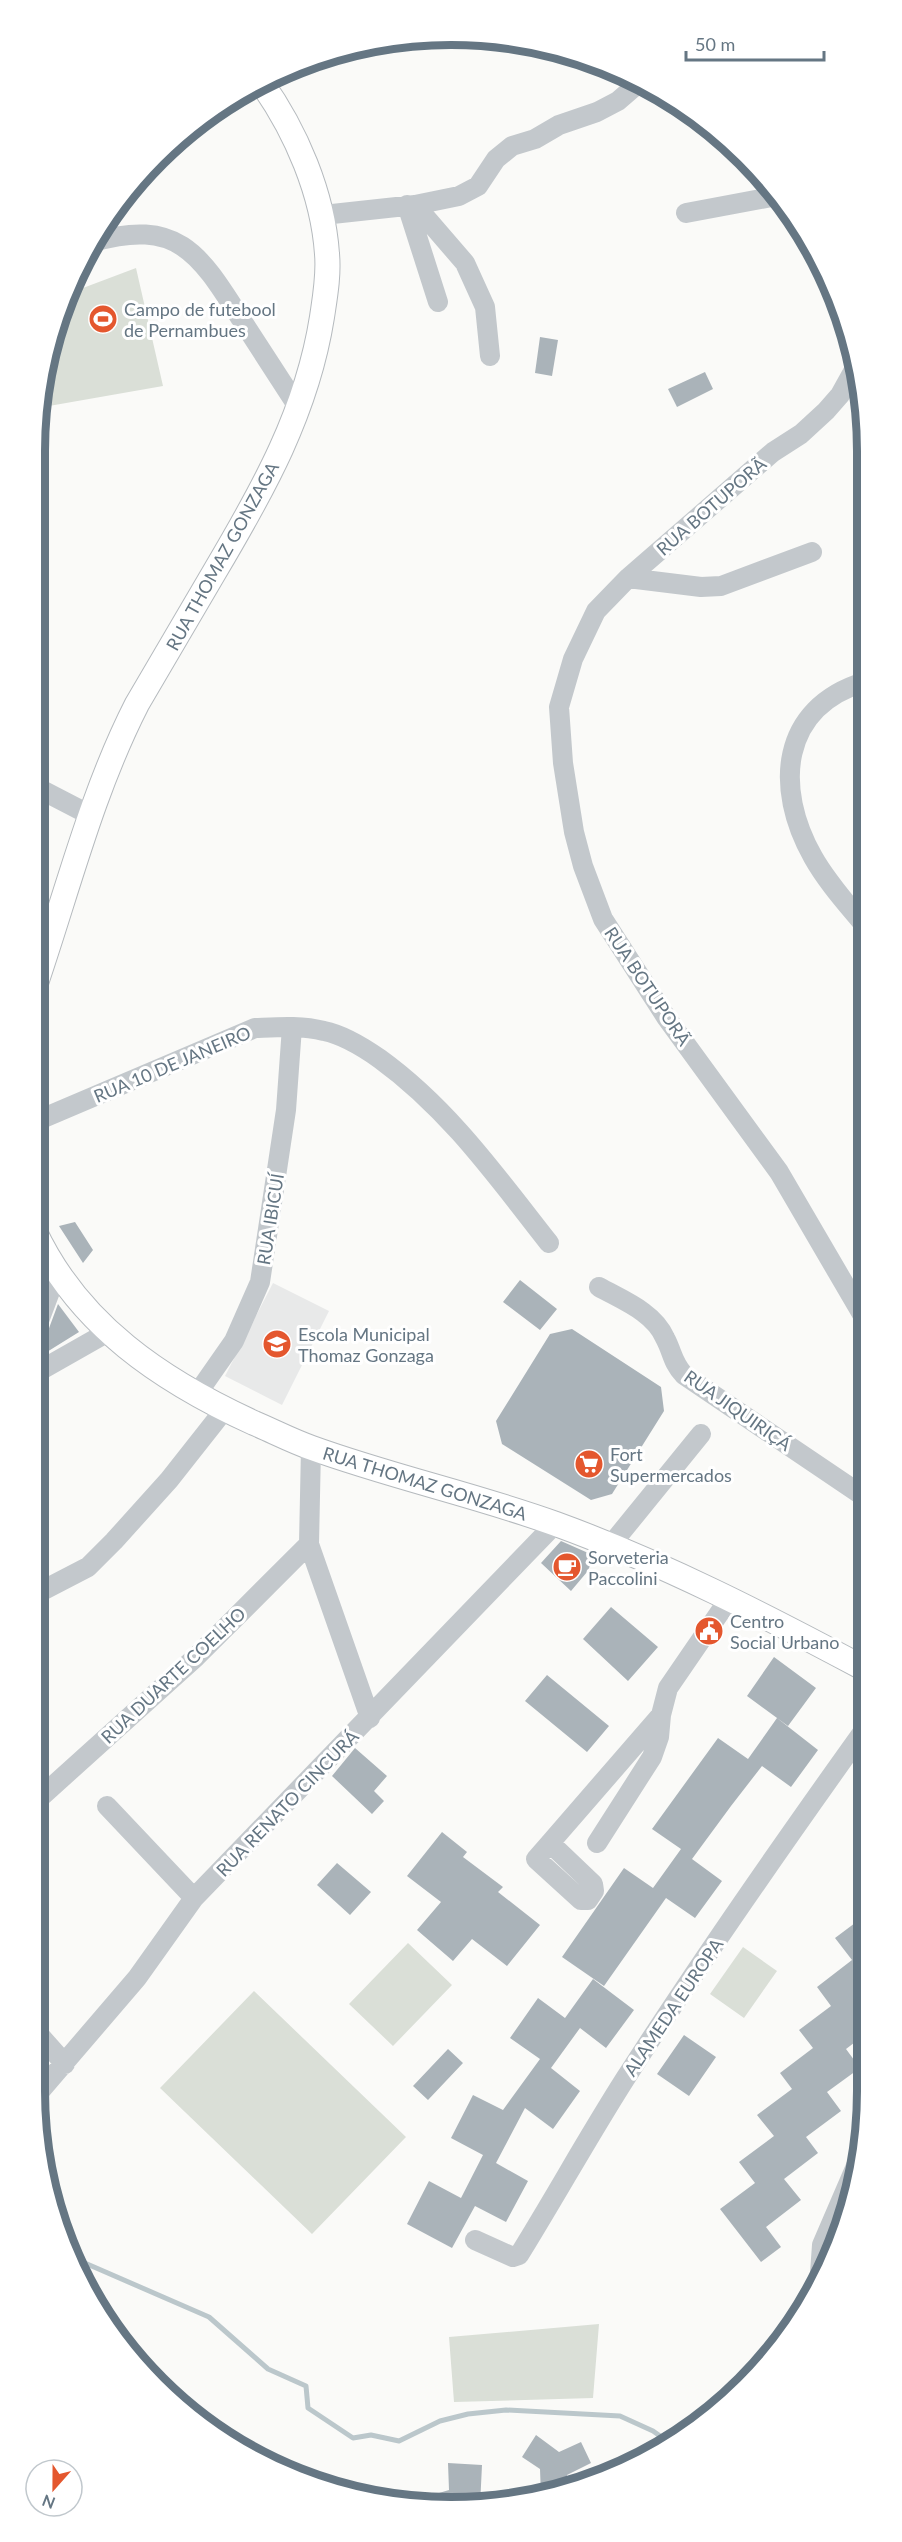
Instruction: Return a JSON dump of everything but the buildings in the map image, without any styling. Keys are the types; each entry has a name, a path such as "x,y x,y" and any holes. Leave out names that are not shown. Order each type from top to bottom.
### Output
{"main road":[{"name":"RUA THOMAZ GONZAGA","path":"45,955 90,815 118,742 269,479 298,407 319,335 325,295 327,256 323,215 302,156 266,90"},
{"name":"RUA THOMAZ GONZAGA","path":"45,1254 83,1307 108,1332 135,1355 196,1394 225,1409 311,1448 555,1524 610,1546 729,1599 857,1665"}],"street":[{"path":"323,215 411,205 459,196 478,186 496,159 512,146 535,139 559,125 608,106 633,88"},
{"path":"686,213 768,198"},
{"path":"411,205 438,302"},
{"path":"411,205 465,262 485,307 490,356"},
{"path":"104,240 134,234 154,235 188,249 211,273 298,407"},
{"name":"RUA BOTUPORÃ","path":"850,377 840,395 826,411 801,434 772,452 628,578 596,611 573,658 559,707 563,763 574,832 583,866 603,919 628,960 779,1172 857,1306"},
{"path":"628,578 701,587 721,586 812,552"},
{"path":"857,685 832,696 803,723 795,741 790,781 799,826 813,857 857,915"},
{"path":"45,792 90,815"},
{"name":"RUA 10 DE JANEIRO","path":"45,1117 255,1028 292,1027 325,1031 360,1045 437,1106 461,1131 549,1243"},
{"name":"RUA IBICUÍ","path":"196,1394 234,1341 260,1282 286,1110 292,1027"},
{"path":"45,1305 57,1273"},
{"name":"RUA JIQUIRIÇÁ","path":"599,1287 646,1315 658,1326 666,1338 674,1365 684,1375 857,1492"},
{"path":"45,1368 108,1332"},
{"path":"45,1589 88,1567 114,1541 169,1480 225,1409"},
{"path":"610,1546 701,1434"},
{"path":"311,1448 309,1544 370,1718"},
{"name":"RUA RENATO CINCURÁ","path":"45,2086 137,1978 194,1898 555,1524"},
{"name":"RUA DUARTE COELHO","path":"45,1793 196,1657 309,1544"},
{"path":"597,1844 652,1756 659,1737 661,1715 668,1688 729,1599"},
{"path":"550,1843 661,1715"},
{"name":"ALAMEDA EUROPA","path":"475,2240 513,2257 519,2255 582,2147 674,2004 769,1863 857,1740"},
{"path":"107,1806 194,1898"},
{"path":"45,2041 65,2064"},
{"path":"821,2258 822,2245 836,2218"}],"shaded area":[{"name":"Campo de futebool de Pernambues","path":"136,268 163,386 49,406 48,398 59,346 79,290"},
{"name":"Escola Municipal Thomaz Gonzaga","path":"273,1283 329,1311 282,1405 225,1376"},
{"path":"408,1943 452,1985 393,2046 349,2004"},
{"path":"743,1947 777,1971 744,2018 710,1994"},
{"path":"254,1991 406,2137 312,2234 160,2088"},
{"path":"599,2324 593,2398 454,2402 449,2337"}],"waterway":[{"path":"83,2262 209,2317 268,2369 306,2386 308,2408 353,2438 371,2435 399,2441 440,2421 468,2414 506,2410 620,2416 663,2438"}],"place":[{"name":"Campo de futebool de Pernambues","path":"103,319"},
{"name":"Escola Municipal Thomaz Gonzaga","path":"277,1344"},
{"name":"Fort Supermercados","path":"589,1464"},
{"name":"Sorveteria Paccolini","path":"567,1567"},
{"name":"Centro Social Urbano","path":"709,1631"}]}
